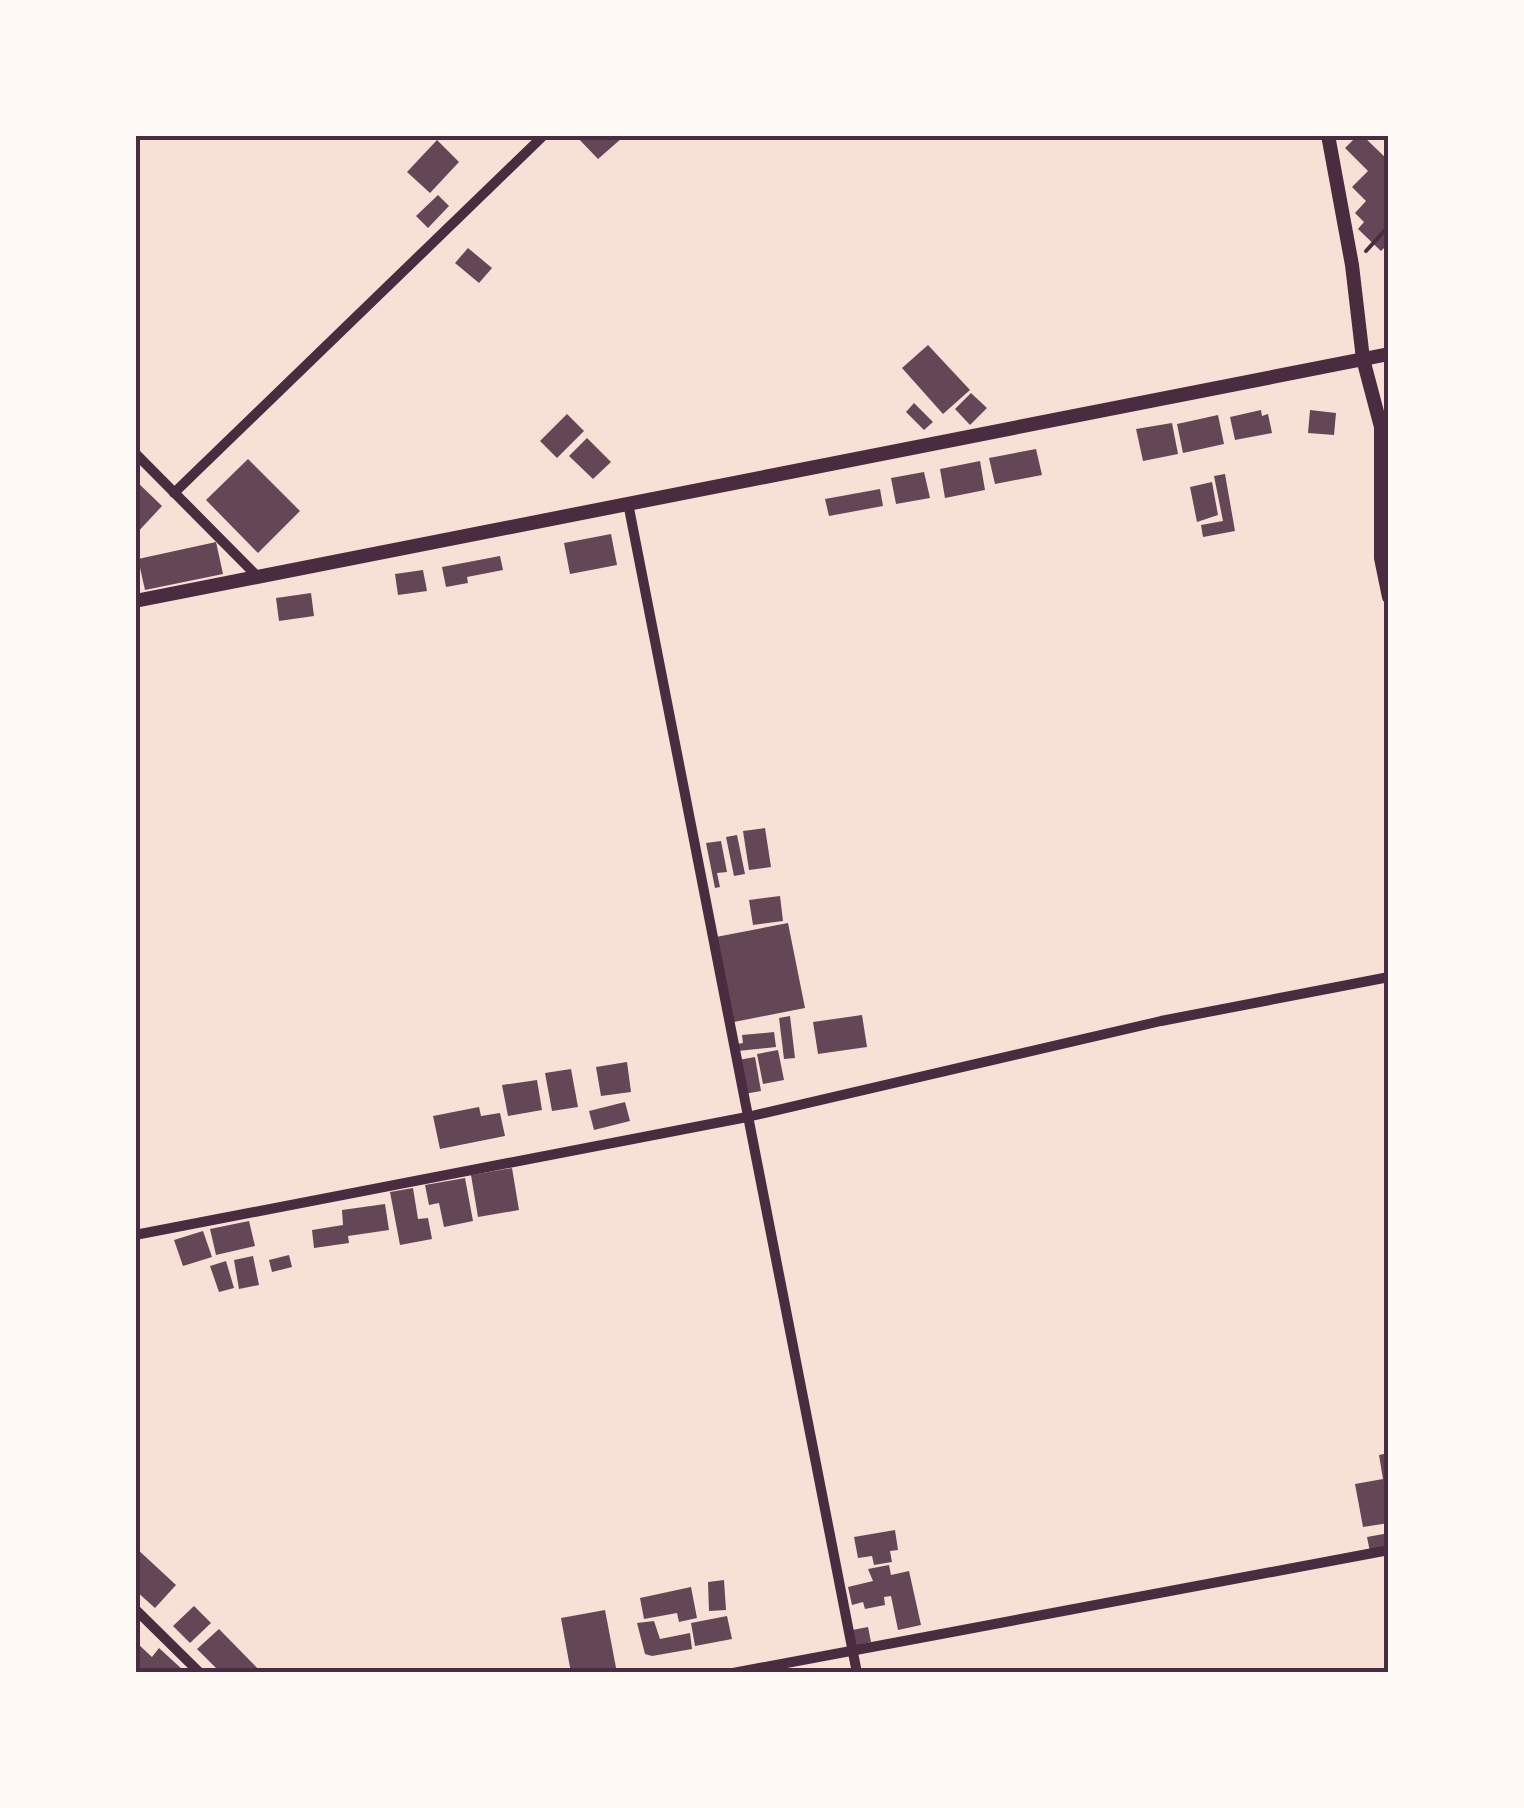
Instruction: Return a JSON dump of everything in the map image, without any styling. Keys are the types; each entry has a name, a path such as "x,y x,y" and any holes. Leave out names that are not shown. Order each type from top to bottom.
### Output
{"main road":[{"path":"1328,135 1352,265 1364,360 1381,427 1381,558 1389,597"},
{"path":"135,601 1389,354"}],"street":[{"path":"174,492 544,135"},
{"path":"135,453 256,575"},
{"path":"628,503 857,1673"},
{"path":"135,1235 747,1116 1161,1021 1389,977"},
{"path":"733,1673 1389,1550"},
{"path":"135,1609 200,1673"}],"path":[{"path":"1352,265 1389,226"}],"building":[{"path":"575,135 619,135 622,138 598,159"},
{"path":"1358,135 1389,161 1389,243 1381,251 1358,229 1364,222 1355,213 1366,201 1352,187 1368,171 1345,148"},
{"path":"437,140 459,162 430,193 407,172"},
{"path":"438,195 449,206 428,228 416,216"},
{"path":"468,248 492,268 479,283 455,263"},
{"path":"928,345 970,390 943,414 902,368"},
{"path":"971,393 987,408 970,425 955,409"},
{"path":"914,403 933,422 924,430 906,412"},
{"path":"1261,410 1262,416 1268,414 1272,433 1235,440 1230,417"},
{"path":"1310,410 1336,413 1334,435 1308,433"},
{"path":"567,414 584,431 557,458 540,441"},
{"path":"1218,415 1224,444 1183,453 1177,424"},
{"path":"1172,423 1178,454 1143,461 1136,429"},
{"path":"587,438 611,462 593,479 569,456"},
{"path":"1036,449 1042,475 995,484 989,458"},
{"path":"248,459 300,511 258,553 206,500"},
{"path":"980,461 985,490 945,498 940,469"},
{"path":"924,472 930,498 896,504 891,478"},
{"path":"1225,474 1235,531 1203,537 1201,525 1223,521 1214,476"},
{"path":"135,480 162,506 135,535"},
{"path":"1212,482 1218,515 1197,522 1190,487"},
{"path":"880,489 883,506 829,516 825,499"},
{"path":"611,534 617,565 570,574 564,543"},
{"path":"216,542 223,574 145,590 138,559"},
{"path":"500,556 503,570 467,577 468,583 446,587 442,567"},
{"path":"423,570 427,591 398,595 395,574"},
{"path":"311,593 314,616 279,621 276,598"},
{"path":"765,828 771,867 749,870 743,831"},
{"path":"737,835 745,874 734,876 726,837"},
{"path":"721,841 727,872 717,873 720,887 715,888 706,843"},
{"path":"780,896 783,921 753,925 749,900"},
{"path":"788,923 805,1008 734,1022 716,937"},
{"path":"862,1015 867,1047 818,1054 813,1022"},
{"path":"790,1016 795,1058 784,1059 779,1018"},
{"path":"774,1032 776,1047 738,1051 742,1035"},
{"path":"778,1050 784,1080 763,1084 757,1054"},
{"path":"755,1057 761,1091 744,1094 738,1060"},
{"path":"627,1062 631,1092 601,1096 596,1067"},
{"path":"571,1069 578,1107 552,1111 545,1073"},
{"path":"537,1080 542,1110 508,1116 502,1085"},
{"path":"625,1102 630,1121 594,1130 589,1111"},
{"path":"479,1107 481,1116 500,1113 505,1136 440,1149 433,1116"},
{"path":"512,1168 519,1210 478,1217 471,1175"},
{"path":"465,1178 473,1221 444,1227 439,1203 429,1205 425,1185"},
{"path":"413,1188 418,1219 428,1218 432,1239 400,1245 390,1192"},
{"path":"385,1204 389,1230 348,1236 349,1243 314,1248 312,1230 343,1225 342,1210"},
{"path":"249,1221 255,1246 216,1255 210,1229"},
{"path":"203,1231 212,1257 183,1266 174,1240"},
{"path":"289,1255 292,1267 272,1272 269,1260"},
{"path":"253,1256 259,1285 239,1289 234,1260"},
{"path":"226,1261 234,1288 219,1292 210,1266"},
{"path":"1389,1453 1389,1523 1363,1527 1355,1484 1383,1479 1379,1455"},
{"path":"895,1530 898,1550 890,1551 892,1562 874,1565 872,1556 858,1558 854,1537"},
{"path":"1389,1533 1389,1548 1370,1552 1367,1537"},
{"path":"135,1547 176,1585 155,1608 135,1590"},
{"path":"889,1565 891,1575 909,1571 921,1625 898,1630 891,1596 884,1597 885,1605 865,1609 863,1602 852,1605 848,1587 873,1581 868,1569"},
{"path":"724,1580 726,1610 709,1611 708,1582"},
{"path":"691,1587 697,1618 679,1622 677,1613 644,1619 640,1598"},
{"path":"194,1606 211,1623 190,1643 173,1626"},
{"path":"605,1610 617,1673 571,1673 561,1618"},
{"path":"727,1616 732,1639 695,1646 691,1623"},
{"path":"654,1621 660,1639 690,1633 692,1649 645,1654 637,1623"},
{"path":"868,1627 871,1642 855,1646 852,1630"},
{"path":"219,1629 262,1673 221,1673 197,1649"},
{"path":"138,1644 152,1657 159,1648 183,1670 141,1673 135,1668"}]}
